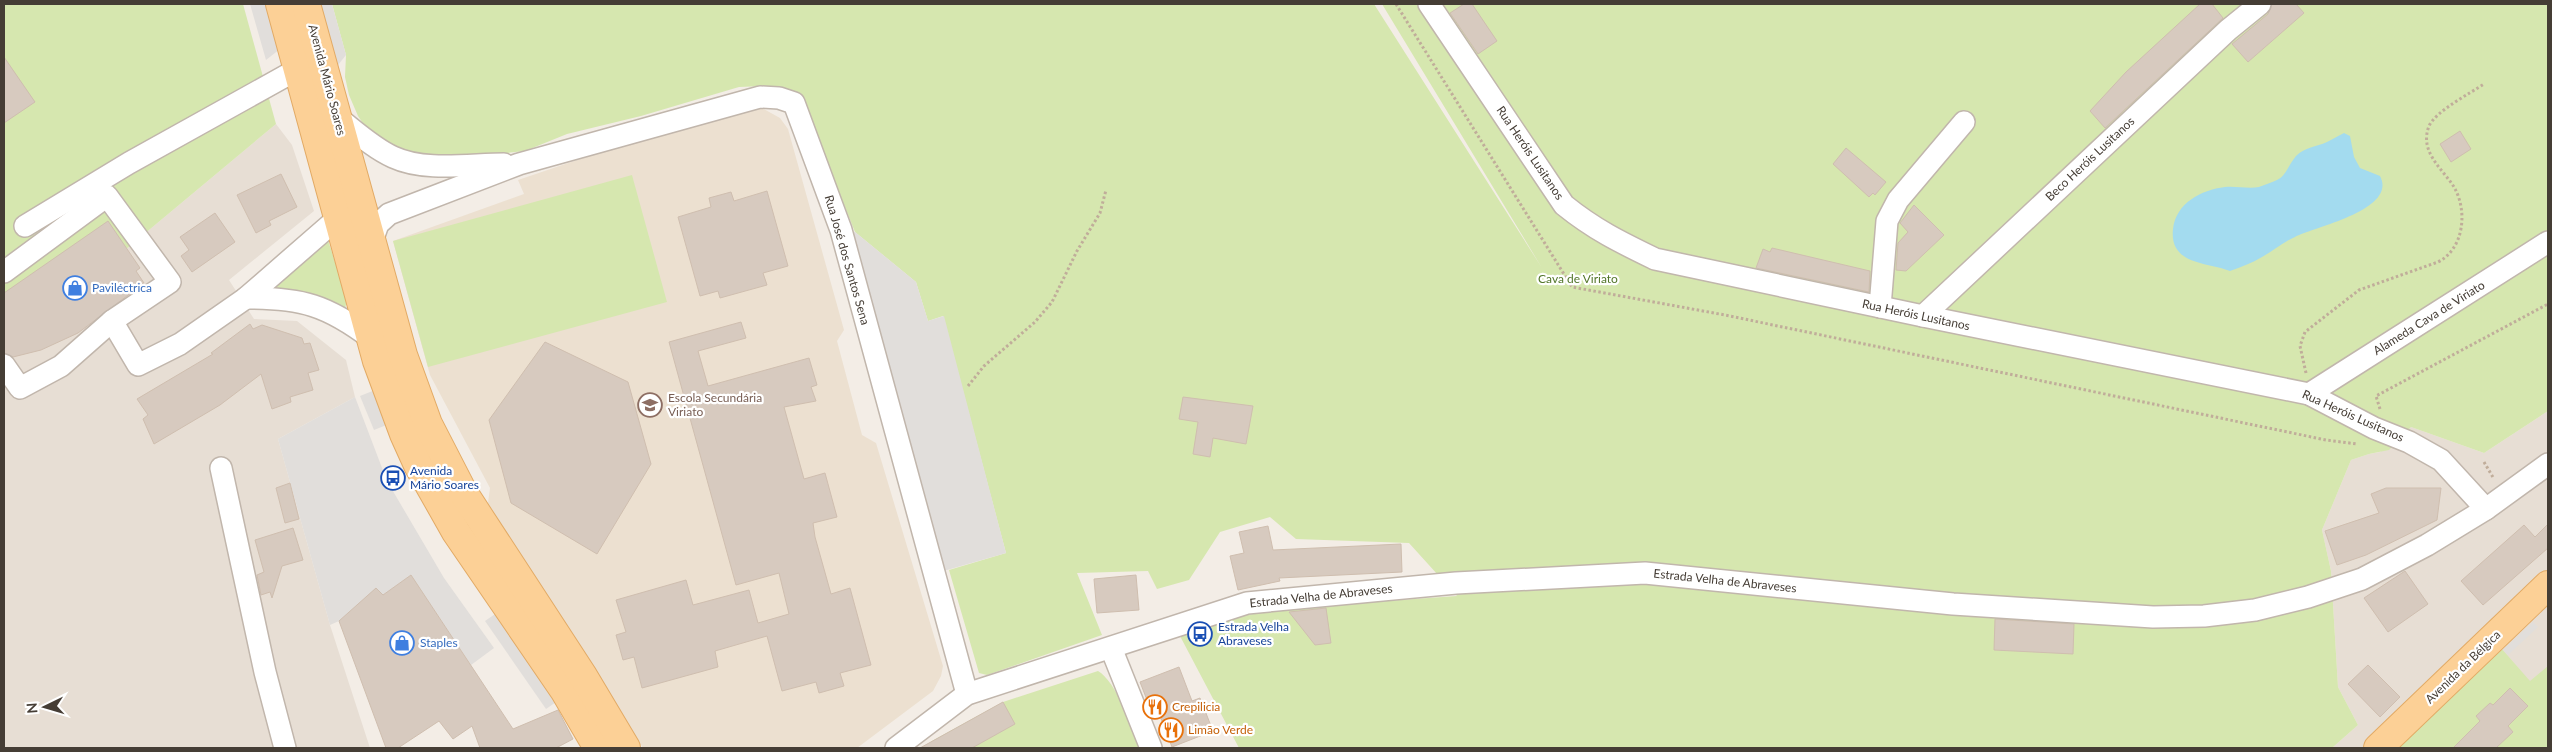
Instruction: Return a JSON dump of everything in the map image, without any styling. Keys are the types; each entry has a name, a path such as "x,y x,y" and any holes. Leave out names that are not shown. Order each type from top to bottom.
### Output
{"main road":[{"name":"Avenida Mário Soares","path":"280,4 372,339 389,396 404,434 442,508 564,690 598,748"},
{"name":"Avenida Mário Soares","path":"306,4 403,356 428,424 463,492 583,676 626,748"},
{"name":"Avenida da Bélgica","path":"2378,748 2548,585"}],"street":[{"name":"Rua Heróis Lusitanos","path":"1429,4 1564,205 1589,226 1655,258 1923,316 2309,394 2374,428 2409,442 2442,460 2486,509"},
{"name":"Beco Heróis Lusitanos","path":"1923,316 2228,30 2260,4"},
{"path":"25,226 129,163 298,69"},
{"name":"Rua José dos Santos Sena","path":"371,244 378,224 389,214 519,164 760,97 779,98 794,104 841,230 967,694"},
{"name":"Rua José dos Santos Sena","path":"337,117 380,150 409,162 435,165 519,164"},
{"path":"1880,307 1887,221 1898,200 1964,122"},
{"path":"4,272 106,196 170,282 116,328 61,366 20,388 4,365"},
{"path":"116,328 138,365 180,344 246,298 338,218"},
{"name":"Alameda Cava de Viriato","path":"2309,394 2548,242"},
{"path":"246,298 297,300 310,304 347,320 372,339"},
{"name":"Estrada Velha de Abraveses","path":"896,748 967,694 1247,603 1456,583 1644,573 1953,604 2153,617 2204,616 2255,610 2308,597 2362,579 2426,545 2486,509 2548,464"},
{"path":"221,468 265,672 285,748"},
{"path":"1110,648 1151,748"}],"path":[{"path":"2309,394 2308,379 2302,365 2300,346 2305,332 2359,290 2438,262 2456,248 2461,218 2458,196 2454,187 2435,163 2426,145 2427,135 2434,118 2484,84"},
{"path":"968,386 984,366 1035,322 1052,302 1077,251 1100,213 1106,190"}],"shaded area":[{"path":"250,4 267,4 280,49 266,60"},
{"path":"315,4 332,4 346,55 334,70"},
{"name":"Escola Secundária Viriato","path":"762,108 780,118 788,129 844,330 837,341 862,435 876,443 943,666 941,676 933,691 857,748 643,748 488,503 490,488 430,375 393,241 524,194 518,180 592,155"},
{"path":"276,124 292,145 314,211 229,280 254,319 297,321 346,360 355,397 278,439 330,625 370,748 4,748 4,351"},
{"path":"855,232 916,282 928,321 944,316 1006,553 940,572 846,233"},
{"path":"375,390 389,424 374,430 360,396"},
{"path":"355,397 387,481 444,578 494,648 471,665 411,575 383,595 376,589 339,621 330,625 278,439"},
{"path":"2548,411 2548,748 2332,748 2358,725 2338,687 2331,571 2322,530 2351,460 2380,452 2411,427 2484,453"},
{"path":"498,612 559,700 546,709 485,621"},
{"path":"2533,622 2538,627 2508,655 2503,650"}],"green space":[{"path":"4,4 243,4 276,124 4,351"},
{"name":"Cava de Viriato","path":"332,4 1374,4 1542,268 1382,4 2548,4 2548,411 2484,453 2411,427 2389,450 2351,460 2322,530 2331,571 2338,687 2358,725 2332,748 1239,748 1180,636 1236,617 1286,608 1457,596 1409,543 1296,539 1270,517 1220,532 1189,580 1157,589 1148,571 1077,573 1102,635 987,675 979,673 949,570 1006,553 943,316 928,321 916,282 855,232 804,106 783,89 766,86 739,87 641,116 567,134 525,151 470,157 424,155 388,146 371,135 358,116 349,95 345,77 346,55"},
{"path":"632,175 667,302 428,367 393,241"},
{"path":"328,240 347,300 345,309 268,291"},
{"path":"2501,648 2530,681 2548,666 2548,748 2396,748"},
{"path":"1098,671 1105,676 1117,695 1141,748 924,748 932,741 1003,702"}],"water":[{"path":"2344,133 2350,136 2354,157 2360,168 2380,176 2382,188 2377,198 2366,208 2291,239 2258,259 2230,271 2191,260 2183,256 2177,249 2173,241 2175,220 2184,205 2191,199 2216,189 2259,187 2277,180 2283,176 2299,153"}],"building":[{"path":"1464,4 1472,4 1497,41 1478,54 1450,13"},
{"path":"2200,4 2212,4 2223,18 2105,128 2090,111 2126,72"},
{"path":"2272,4 2296,4 2304,13 2248,62 2232,44 2268,14"},
{"path":"4,57 35,102 4,123"},
{"path":"2460,131 2471,149 2451,162 2440,144"},
{"path":"1846,148 1886,182 1875,195 1873,193 1869,197 1833,164"},
{"path":"281,174 297,207 269,221 271,225 256,233 237,195"},
{"path":"767,191 788,266 763,273 767,285 720,298 718,291 700,296 678,217 711,207 709,198 731,192 734,201"},
{"path":"1914,205 1944,235 1906,271 1896,270 1898,243 1908,232 1900,223"},
{"path":"215,213 235,242 192,272 181,256 189,250 180,237"},
{"name":"Paviléctrica","path":"108,221 140,268 136,271 144,283 78,333 41,350 13,357 4,353 4,293"},
{"path":"1772,248 1870,271 1869,292 1756,268 1763,249 1770,252"},
{"path":"741,322 746,338 698,351 708,386 809,358 817,385 811,387 816,401 784,407 804,479 825,473 837,517 813,523 815,537 831,594 850,588 871,665 840,673 844,686 819,693 816,682 782,691 767,636 715,651 718,667 642,688 634,657 623,660 616,635 626,632 616,600 686,580 693,605 749,590 758,623 789,614 779,573 736,585 669,342"},
{"path":"250,324 253,329 262,325 302,338 304,344 310,343 319,370 308,373 313,390 290,397 291,402 272,409 261,374 220,405 154,444 143,419 148,415 137,399 213,354 211,353"},
{"path":"545,342 628,382 651,464 597,554 511,503 489,420"},
{"path":"1183,397 1253,406 1246,444 1213,438 1210,457 1193,454 1198,422 1179,419"},
{"path":"290,483 299,519 285,523 276,488"},
{"path":"2386,488 2441,488 2437,520 2366,555 2337,565 2325,531 2379,513 2371,494"},
{"path":"2548,524 2548,548 2483,605 2461,581 2524,525 2535,537"},
{"path":"1268,526 1273,550 1401,544 1402,572 1279,578 1280,581 1238,590 1230,556 1244,553 1239,532"},
{"path":"293,528 303,560 282,566 272,598 270,592 261,595 257,575 264,572 255,540"},
{"path":"2405,571 2428,604 2388,632 2364,598"},
{"name":"Staples","path":"411,575 513,729 558,710 573,739 556,748 480,748 472,726 453,739 439,721 398,748 386,748 339,621 376,588 383,595"},
{"path":"1136,575 1139,610 1097,613 1094,579"},
{"path":"1326,608 1331,643 1315,645 1289,612"},
{"path":"1995,619 2074,624 2073,654 1994,650"},
{"path":"2368,665 2400,697 2380,717 2348,684"},
{"path":"1179,667 1192,701 1200,698 1213,731 1172,747 1160,716 1154,718 1140,682"},
{"path":"2510,688 2528,706 2508,726 2513,732 2496,748 2453,748 2480,721 2476,716 2490,703 2493,705"},
{"path":"1003,702 1015,724 972,748 920,748"}],"place":[{"name":"Paviléctrica","path":"75,288"},
{"name":"Escola Secundária Viriato","path":"650,405"},
{"name":"Avenida Mário Soares","path":"393,478"},
{"name":"Estrada Velha Abraveses","path":"1200,634"},
{"name":"Staples","path":"402,643"},
{"name":"Crepilicia","path":"1155,707"},
{"name":"Limão Verde","path":"1171,730"}]}
